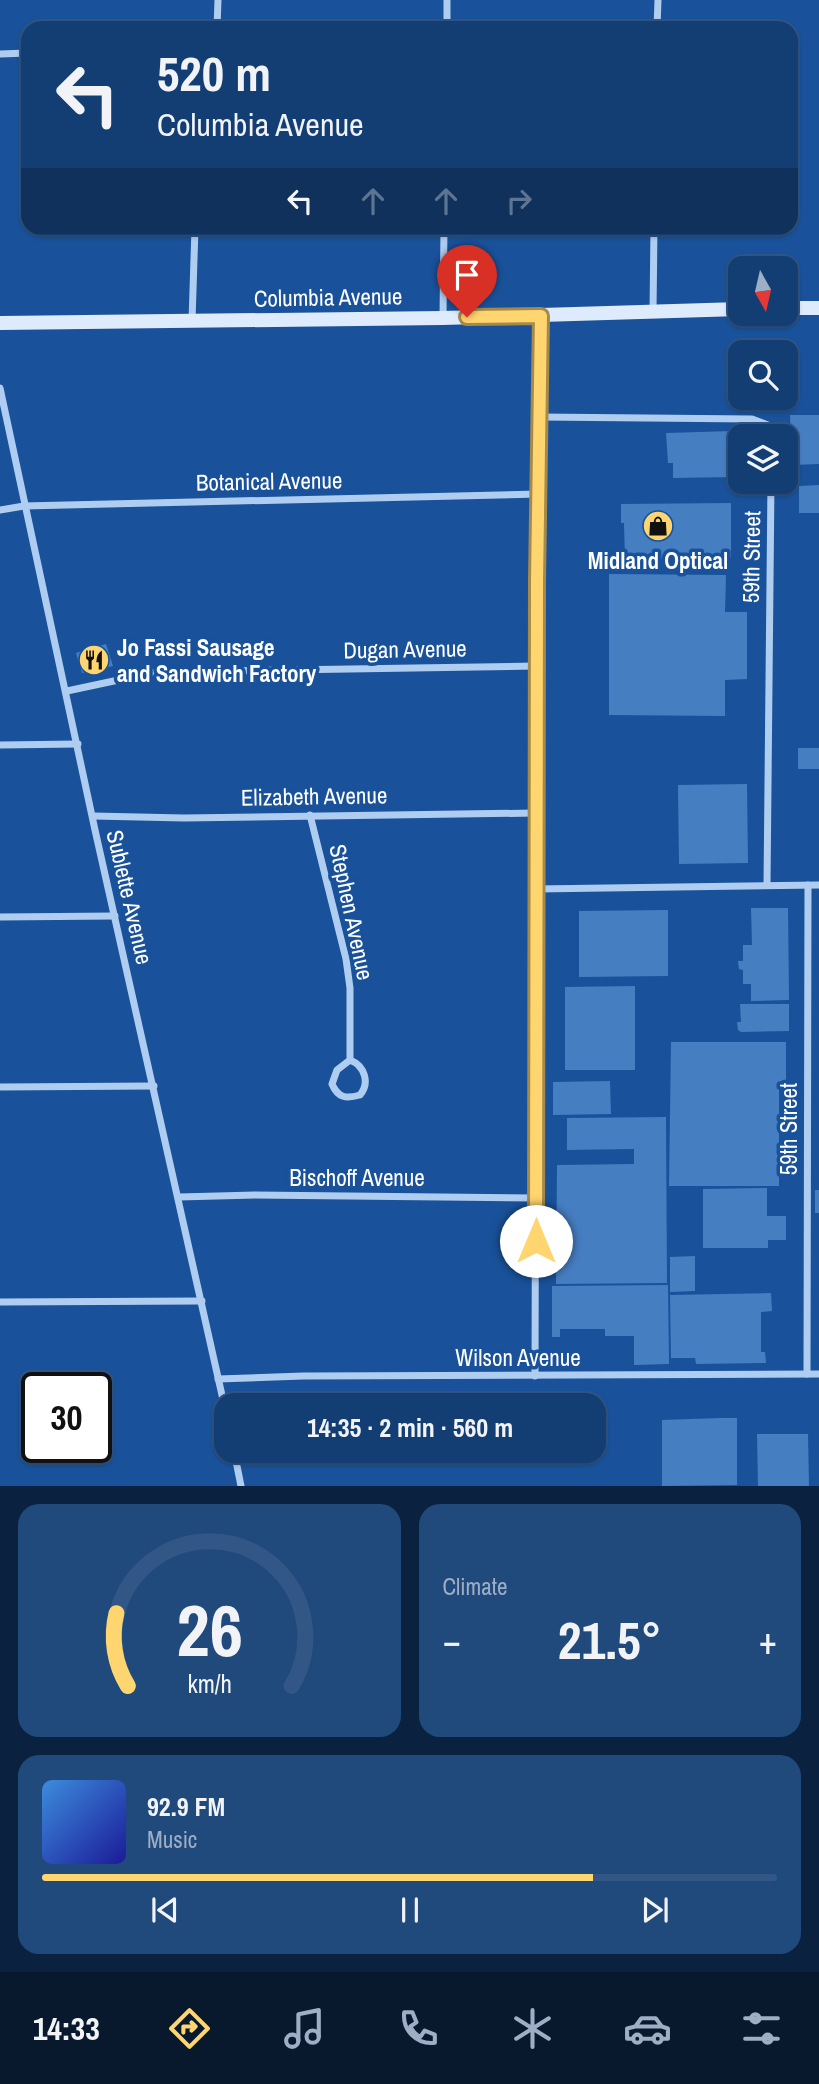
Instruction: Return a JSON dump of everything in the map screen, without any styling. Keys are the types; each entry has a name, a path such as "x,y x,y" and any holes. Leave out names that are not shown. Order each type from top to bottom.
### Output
{"street":[{"path":"217,21 218,0"},
{"path":"447,0 447,21"},
{"path":"657,21 658,0"},
{"path":"0,54 21,53"},
{"path":"192,321 195,235"},
{"path":"443,318 444,235"},
{"path":"653,313 654,235"},
{"path":"798,308 819,308"},
{"name":"Columbia Avenue","path":"0,323 443,318 728,310"},
{"path":"535,1376 536,666 541,316"},
{"name":"Sublette Avenue","path":"0,388 221,1393"},
{"path":"539,417 752,419 765,424"},
{"name":"Botanical Avenue","path":"0,510 24,506 539,494"},
{"name":"59th Street","path":"766,885 771,494"},
{"name":"Dugan Avenue","path":"67,691 156,672 536,666"},
{"path":"0,745 78,744"},
{"name":"Elizabeth Avenue","path":"93,816 184,818 536,813"},
{"name":"Stephen Avenue","path":"310,815 346,959 350,988 350,1060"},
{"name":"59th Street","path":"807,1374 808,885"},
{"path":"536,888 819,885"},
{"path":"0,917 115,916"},
{"name":"Stephen Avenue","path":"350,1060 356,1062 363,1071 365,1088 360,1095 344,1098 336,1094 332,1084 337,1070 350,1060"},
{"path":"0,1087 154,1086"},
{"name":"Bischoff Avenue","path":"179,1197 255,1195 536,1198"},
{"path":"0,1302 202,1301"},
{"name":"Wilson Avenue","path":"218,1379 303,1376 819,1374"},
{"path":"236,1463 241,1486"}],"building":[{"path":"790,415 819,415 819,464 798,465 798,424 790,424"},
{"path":"728,431 728,477 673,478 673,463 668,463 666,433"},
{"path":"819,485 819,513 799,513 799,486"},
{"path":"731,503 731,558 625,560 621,504"},
{"path":"609,574 726,575 725,612 747,612 747,679 725,680 725,716 609,715"},
{"name":"Jo Fassi Sausage and Sandwich Factory","path":"106,644 113,666 82,673 76,653"},
{"path":"798,748 819,748 819,769 798,769"},
{"path":"747,784 748,863 679,864 678,785"},
{"path":"751,908 788,908 789,1000 751,1001 751,984 743,984 743,970 739,969 738,961 743,961 743,945 752,945"},
{"path":"668,910 668,976 579,977 579,911"},
{"path":"635,986 635,1070 565,1070 565,987"},
{"path":"740,1004 789,1004 789,1031 741,1032 737,1022 741,1022"},
{"path":"671,1042 786,1042 786,1086 779,1086 779,1186 669,1186"},
{"path":"610,1081 611,1114 553,1115 553,1082"},
{"path":"666,1117 667,1283 556,1284 557,1165 634,1164 634,1149 567,1150 567,1118"},
{"path":"767,1188 767,1216 786,1216 786,1240 768,1240 768,1248 703,1248 703,1189"},
{"path":"815,1190 819,1190 819,1213 815,1213"},
{"path":"695,1256 695,1291 670,1292 670,1257"},
{"path":"668,1285 669,1364 634,1365 634,1336 605,1336 605,1329 560,1329 560,1337 552,1337 552,1286"},
{"path":"771,1293 772,1311 761,1312 761,1352 765,1352 766,1363 696,1364 695,1358 671,1358 670,1295"},
{"path":"737,1418 737,1485 662,1486 662,1420"},
{"path":"757,1434 808,1434 809,1486 758,1486"}],"place":[{"name":"Midland Optical","path":"658,526"},
{"name":"Jo Fassi Sausage and Sandwich Factory","path":"94,660"}],"route":[{"path":"467,317 541,316 537,581 536,1241"}]}
